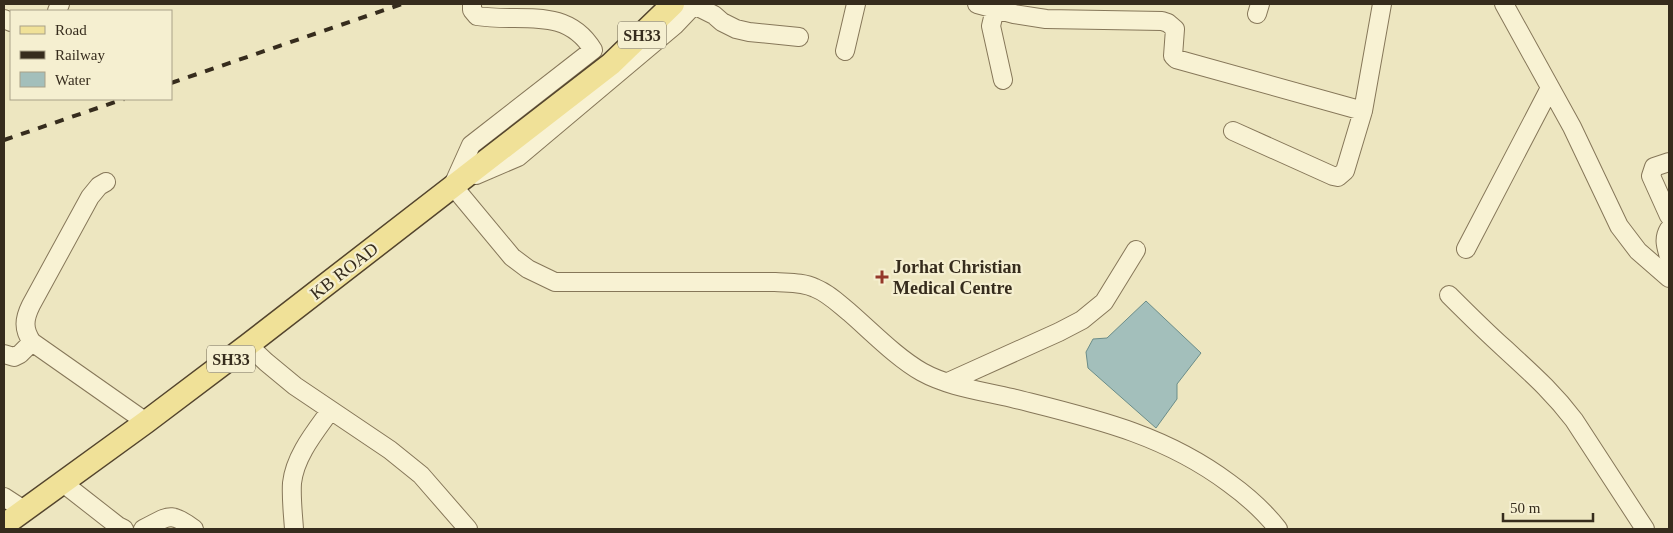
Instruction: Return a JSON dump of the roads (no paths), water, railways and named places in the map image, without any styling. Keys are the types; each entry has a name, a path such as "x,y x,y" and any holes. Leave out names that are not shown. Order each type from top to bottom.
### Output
{"main road":[{"name":"KB ROAD","path":"4,525 248,345 688,4"}],"street":[{"path":"453,186 471,145 592,50 585,38 563,24 535,17 477,16 472,10 472,4"},
{"path":"453,186 518,157 676,24 688,4 714,15 722,22 736,29 799,38"},
{"path":"845,51 856,4"},
{"path":"977,4 1046,19 1162,21 1175,29 1173,56 1176,59 1363,111"},
{"path":"1233,131 1338,177 1345,170 1363,111 1382,4"},
{"path":"1504,4 1572,127 1619,226 1638,252 1669,278"},
{"path":"995,9 991,26 1003,80"},
{"path":"1466,249 1550,88"},
{"path":"1669,162 1654,167 1651,176 1669,216"},
{"path":"106,182 99,186 90,197 26,316 26,333 32,342 146,422"},
{"path":"453,186 512,257 528,269 555,282 800,283 814,287 830,296 904,360 921,372 948,382 1099,420 1154,439 1193,458 1219,475 1245,494 1266,514 1278,529"},
{"path":"1669,229 1665,236 1665,245 1669,257"},
{"path":"948,382 1082,320 1104,302 1136,250"},
{"path":"1449,295 1543,383 1564,406 1645,529"},
{"path":"4,354 14,357 20,354 32,342"},
{"path":"248,345 284,378 390,450 422,475 468,529"},
{"path":"294,529 292,482 305,448 330,411"},
{"path":"63,482 124,529"},
{"path":"4,497 24,510"},
{"path":"143,529 162,518 170,516 194,529"}],"water":[{"path":"1146,301 1201,353 1177,384 1177,399 1156,428 1088,368 1086,352 1093,339 1107,338"}],"railway":[{"path":"172,83 402,4"},
{"path":"4,140 121,100"}],"place":[{"name":"Jorhat Christian Medical Centre","path":"882,277"}]}
